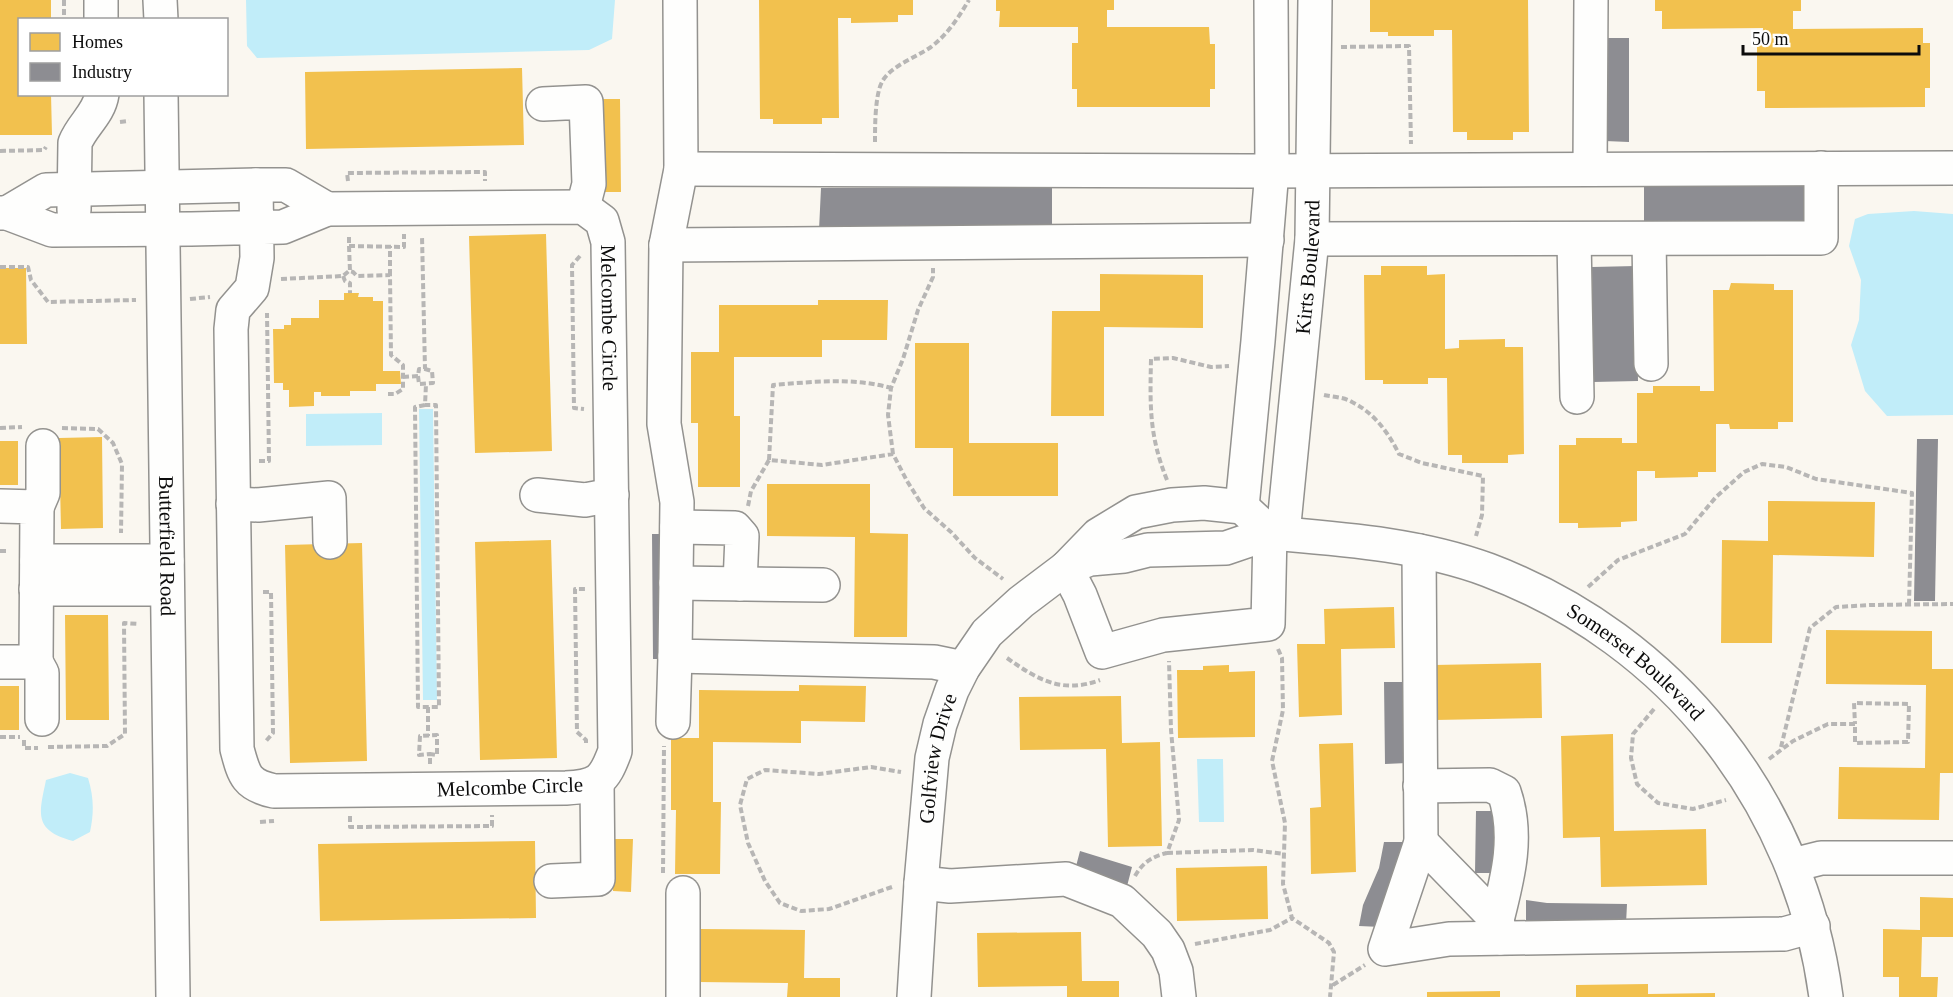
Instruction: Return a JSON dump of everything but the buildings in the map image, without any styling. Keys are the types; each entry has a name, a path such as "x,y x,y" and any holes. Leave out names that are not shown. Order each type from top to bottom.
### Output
{"street":[{"path":"101,0 101,18"},
{"path":"160,0 161,18"},
{"path":"673,722 677,502 664,424 666,245 681,169 680,0"},
{"name":"Kirts Boulevard","path":"1242,507 1272,170 1271,0"},
{"name":"Kirts Boulevard","path":"1066,568 1080,595 1102,652 1163,634 1268,624 1312,239 1315,0"},
{"path":"1590,168 1591,0"},
{"path":"75,230 75,143 79,133 100,105 102,96"},
{"name":"Butterfield Road","path":"161,96 173,997"},
{"path":"4,213 52,230 75,230 283,227 342,208 583,207 589,184 586,102 543,104"},
{"path":"1312,239 1821,238 1821,168"},
{"path":"681,169 1953,168"},
{"path":"4,213 46,190 256,185 286,185 342,208"},
{"name":"Melcombe Circle","path":"256,185 257,258 252,288 233,310 231,329 237,749 241,767 247,778 258,788 274,791 582,787 597,783 609,768 615,751 608,242 602,221 583,207"},
{"path":"1574,239 1577,397"},
{"path":"1649,239 1651,364"},
{"path":"666,245 1267,240"},
{"path":"42,719 42,673 36,662 37,507 43,493 44,433"},
{"path":"537,495 585,500 612,495"},
{"path":"233,504 258,505 328,498 330,542"},
{"name":"Golfview Drive","path":"914,997 907,885 940,724 952,690 963,668 987,633 1020,602 1066,568 1098,534 1136,512 1172,505 1193,504 1242,507"},
{"path":"0,506 37,507"},
{"path":"1242,507 1277,533"},
{"path":"677,527 735,528 742,536 740,584"},
{"name":"Somerset Boulevard","path":"1277,533 1374,542 1419,551 1487,570 1535,590 1578,613 1644,661 1704,720 1755,791 1792,865 1813,926 1826,997"},
{"name":"Golfview Drive","path":"1066,568 1090,559 1124,556 1148,550 1226,548 1277,533"},
{"path":"1419,551 1421,842 1385,949 1499,929 1784,934 1813,926"},
{"path":"37,575 167,574"},
{"path":"676,583 823,585"},
{"path":"675,656 934,662 963,668"},
{"path":"0,662 36,662"},
{"path":"551,881 598,879 597,783"},
{"path":"1420,786 1490,785 1504,792 1510,810 1511,866 1499,929"},
{"path":"1421,842 1499,929"},
{"path":"1792,865 1821,858 1953,858"},
{"path":"907,885 950,886 1066,879 1122,901 1157,934 1168,950 1176,971 1179,997"},
{"path":"683,893 683,997"}],"path":[{"path":"64,0 64,18"},
{"path":"875,169 874,117 882,81 903,62 931,47 954,26 969,0"},
{"path":"1334,47 1409,46 1412,169"},
{"path":"0,151 44,150 49,142"},
{"path":"350,271 349,246 342,208 347,173 484,172 484,183 495,183"},
{"path":"349,246 404,247 404,224"},
{"path":"422,235 425,369"},
{"path":"933,243 933,278 918,310 891,388 888,415 893,454 924,508 975,558 1003,579"},
{"path":"388,394 395,394 404,389 403,365 392,355 390,246"},
{"path":"580,247 580,257 572,266 573,408 584,408 584,419"},
{"path":"0,267 28,267 31,280 48,302 139,300"},
{"path":"350,271 357,276 390,275"},
{"path":"277,288 281,279 343,276 350,271"},
{"path":"343,276 350,283"},
{"path":"350,283 357,276"},
{"path":"350,283 350,293"},
{"path":"258,472 258,461 269,461 267,311 270,304"},
{"path":"1169,483 1157,455 1150,412 1151,359 1173,358 1211,367 1233,366"},
{"path":"418,369 425,369 432,371 433,383 419,384 418,369"},
{"path":"403,377 418,376"},
{"path":"742,536 751,491 769,460 773,386 818,381 874,383 891,388"},
{"path":"425,405 426,384"},
{"path":"1317,393 1351,401 1370,415 1389,433 1399,454 1422,463 1483,476 1482,514 1476,536"},
{"path":"425,405 436,405 439,707 418,707 414,407 425,405"},
{"path":"0,428 44,433 98,429 113,443 122,464 121,541"},
{"path":"769,460 822,465 893,454"},
{"path":"1588,587 1618,560 1685,534 1716,497 1744,472 1762,464 1786,467 1816,479 1912,492 1909,604"},
{"path":"586,578 586,589 575,589 577,732 586,740 586,750"},
{"path":"260,592 271,592 273,733 265,742"},
{"path":"1781,748 1810,628 1836,608 1953,604"},
{"path":"0,737 25,737 24,748 107,746 125,734 124,623 139,624"},
{"path":"1007,658 1027,672 1056,685 1071,687 1100,681"},
{"path":"1282,658 1283,710 1272,761 1285,823 1283,884 1292,918 1329,943 1334,952 1330,997"},
{"path":"1167,853 1179,820 1171,730 1170,665"},
{"path":"1854,703 1909,704 1908,742 1855,743 1855,724 1854,703"},
{"path":"428,707 428,736"},
{"path":"1654,709 1633,734 1631,758 1638,784 1658,803 1693,809 1730,799"},
{"path":"673,722 664,732 663,886 683,893"},
{"path":"1769,759 1781,748 1828,724 1855,724"},
{"path":"437,735 437,755 430,754 419,755 420,736 437,735"},
{"path":"430,754 430,773"},
{"path":"901,772 870,767 819,774 765,770 747,779 740,806 748,843 765,881 780,903 801,911 829,909 907,885"},
{"path":"340,816 350,816 350,827 492,826 492,813 503,813"},
{"path":"1139,869 1153,856 1167,853 1253,850 1284,854"},
{"path":"1202,943 1270,930 1292,918"},
{"path":"1332,985 1362,967"}],"water":[{"path":"246,0 615,0 612,39 589,50 257,58 247,46"},
{"path":"1914,211 1953,214 1953,415 1887,416 1865,391 1851,345 1859,320 1861,280 1849,246 1855,219 1868,214"},
{"path":"419,409 433,409 437,700 423,700"},
{"path":"382,413 382,445 306,446 306,414"},
{"path":"1197,759 1223,759 1224,822 1199,822"},
{"path":"70,773 88,778 93,805 90,832 73,841 51,832 45,826 41,811 46,780"}]}
